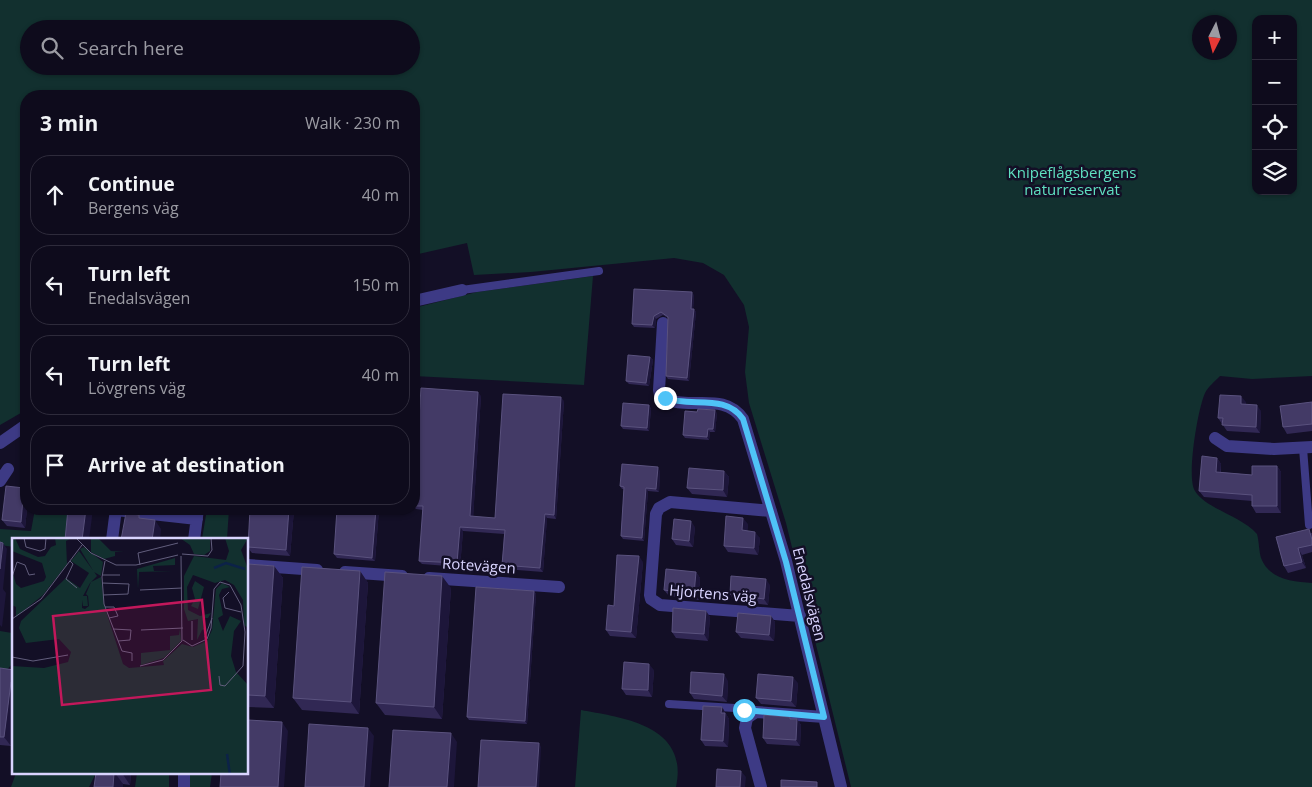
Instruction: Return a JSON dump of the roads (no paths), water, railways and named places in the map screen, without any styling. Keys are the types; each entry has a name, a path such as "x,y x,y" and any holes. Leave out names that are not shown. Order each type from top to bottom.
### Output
{"street":[{"path":"420,299 462,290"},
{"name":"Enedalsvägen","path":"663,323 660,395 670,400 722,404 738,412 746,428 800,616 841,787"},
{"path":"0,443 20,429"},
{"path":"1215,438 1227,446 1274,449 1308,447"},
{"path":"0,481 8,469"},
{"name":"Hjortens väg","path":"771,511 670,502 664,504 656,514 650,595 660,605 800,616"},
{"path":"112,538 115,515"},
{"path":"194,538 198,515"},
{"name":"Rotevägen","path":"249,566 559,587"},
{"path":"761,787 745,728 747,718 756,712 824,717"},
{"path":"184,774 184,787"}],"lane":[{"path":"462,290 599,271"},
{"path":"1308,447 1308,525"},
{"path":"669,704 735,708 756,712"}],"park label":[{"name":"Knipeflågsbergens naturreservat","path":"1072,180"}]}
